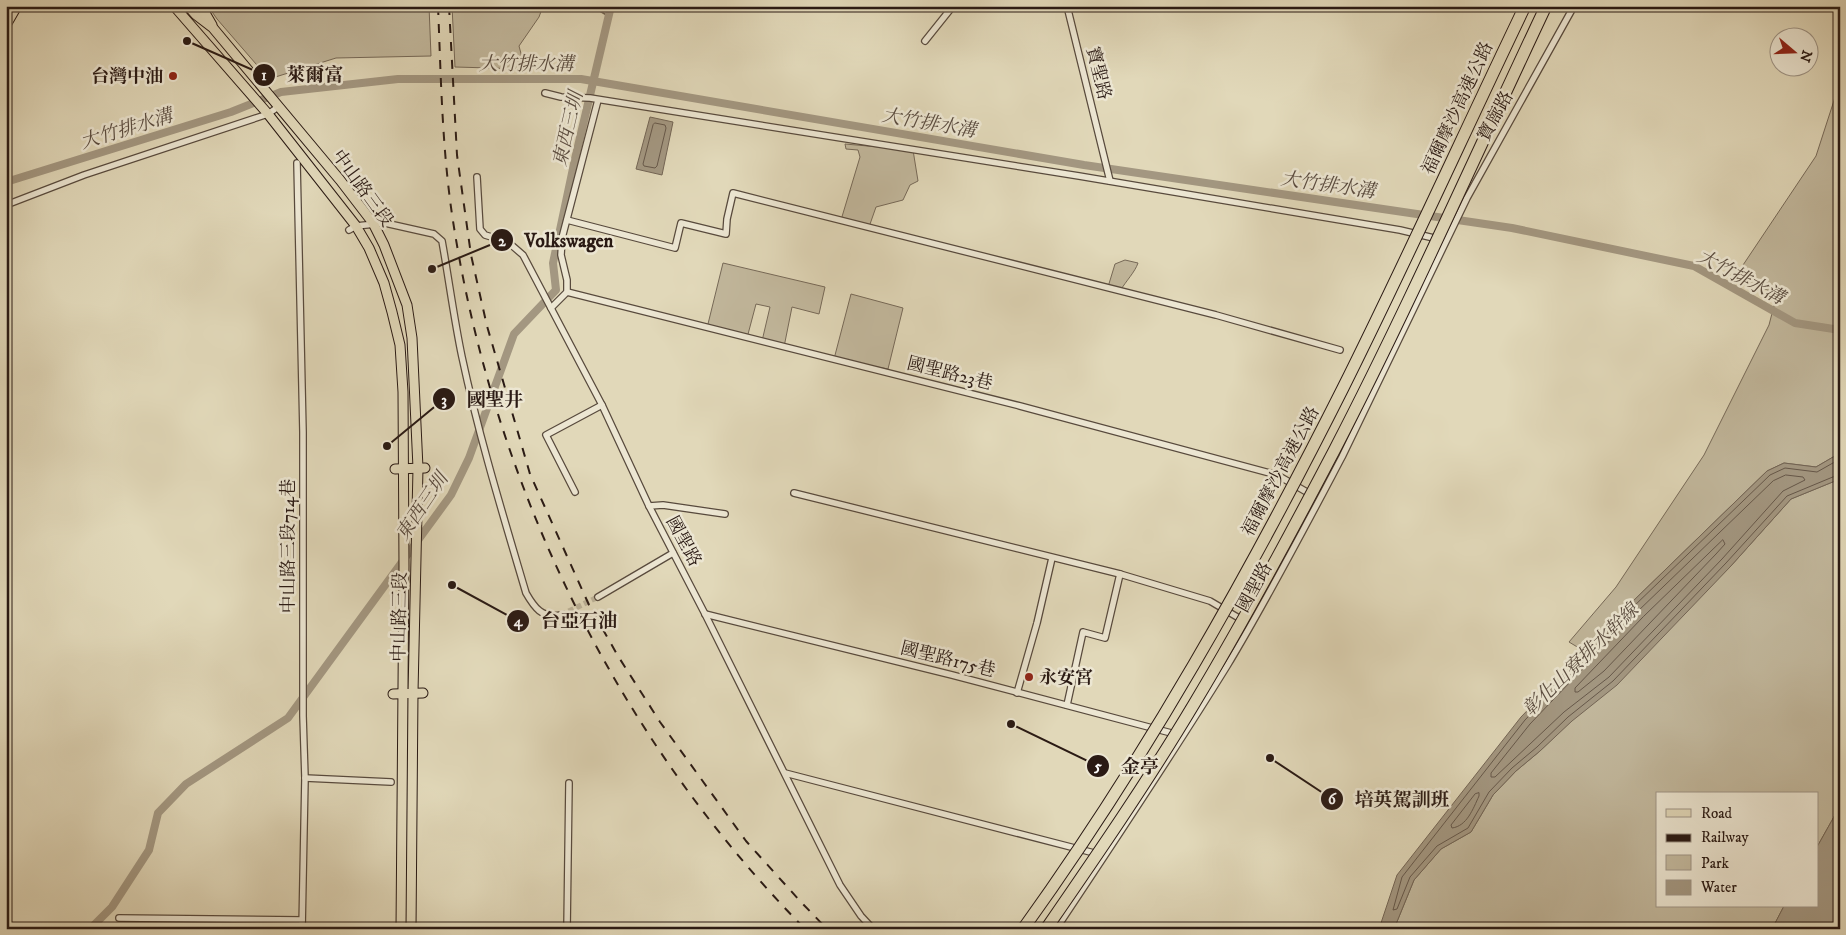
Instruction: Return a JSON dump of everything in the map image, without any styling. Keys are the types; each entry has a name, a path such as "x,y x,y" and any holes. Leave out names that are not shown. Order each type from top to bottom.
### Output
{"highway":[{"name":"福爾摩沙高速公路","path":"1024,929 1071,862 1121,785 1180,689 1254,559 1344,387 1525,6"},
{"name":"福爾摩沙高速公路","path":"1046,929 1091,864 1193,706 1289,535 1365,388 1546,6"}],"main road":[{"path":"6,25 17,6"},
{"name":"中山路三段","path":"174,6 267,113 369,248 384,283 400,345 399,469 403,693 401,929"},
{"path":"188,6 213,28"},
{"path":"202,6 213,28"},
{"name":"中山路三段","path":"213,28 276,106 340,180 373,223 384,245 407,305 412,338 422,468 413,693 411,929"},
{"path":"399,469 422,468"},
{"path":"393,694 423,693"}],"street":[{"path":"925,41 953,6"},
{"name":"寶聖路","path":"1067,6 1110,182"},
{"name":"寶廍路","path":"1445,241 1574,6"},
{"path":"545,93 561,97 590,98 1110,182 1400,230 1445,241"},
{"path":"551,308 568,292 561,255 562,238 598,100"},
{"path":"6,205 84,175 267,113 276,106"},
{"name":"中山路三段714巷","path":"297,163 303,432 303,715 305,778 302,929"},
{"name":"國聖路","path":"477,178 480,228 485,235 508,242 523,255 602,405 649,506 840,885 873,929"},
{"path":"568,220 675,248 681,223 726,234 727,219 734,194 1216,315 1340,350"},
{"path":"353,228 373,223 385,223 434,234 442,241 462,357 487,459 526,592 538,610 546,615 561,615"},
{"name":"國聖路","path":"1056,929 1182,736 1250,624 1347,448 1445,241"},
{"name":"國聖路23巷","path":"568,292 1011,404 1277,475 1320,500"},
{"path":"574,492 546,435 602,405"},
{"path":"794,493 1120,574 1210,601 1250,624"},
{"path":"649,506 663,505 725,514"},
{"path":"598,597 674,553"},
{"path":"1017,693 1037,623 1052,558"},
{"path":"1067,705 1083,632 1105,638 1120,574"},
{"name":"國聖路175巷","path":"705,614 1067,705 1182,736"},
{"path":"785,773 1105,856"},
{"path":"305,778 391,782"},
{"path":"567,929 569,783"},
{"path":"119,918 302,920"}],"green space":[{"path":"208,6 429,6 431,56 336,58 269,79"},
{"path":"452,6 543,6 539,17 519,46 525,69 455,67"},
{"path":"1840,82 1840,453 1816,467 1784,463 1767,471 1584,651 1569,642 1616,587 1704,455 1769,325 1777,294 1735,277 1816,156"},
{"path":"845,144 913,150 918,181 910,185 903,200 876,207 869,227 841,220 860,157 858,150 846,149"},
{"path":"1125,260 1138,263 1135,270 1120,291 1108,287 1115,264"},
{"path":"723,263 825,287 819,314 792,307 784,347 762,341 770,307 756,304 747,338 707,328"},
{"path":"851,294 903,308 888,369 834,359"},
{"path":"1840,479 1840,806 1818,845 1818,792 1656,792 1656,908 1783,908 1772,929 1394,929 1414,880 1441,849 1471,832 1493,795 1516,771 1540,751 1730,567 1791,499"}],"water":[{"path":"650,117 673,122 662,175 636,169"},
{"name":"彰化山寮排水幹線","path":"1840,453 1840,479 1791,499 1730,567 1617,685 1572,721 1516,771 1493,795 1471,832 1441,849 1414,880 1394,929 1379,929 1397,875 1521,717 1630,604 1767,471 1784,463 1816,467"},
{"path":"1840,806 1840,929 1772,929 1783,908 1818,908 1818,845"}],"waterway":[{"path":"592,6 608,16"},
{"name":"東西三圳","path":"90,929 112,907 149,850 158,813 186,784 288,718 451,495 469,458 514,334 556,290 553,263 611,6"},
{"name":"大竹排水溝","path":"6,182 231,112 281,92 398,79 581,79 1084,165 1512,228 1694,266 1795,323 1840,330"}],"tunnel":[{"path":"561,615 598,597"}],"railway":[{"path":"438,6 444,141 453,221 472,320 499,416 533,511 574,602 621,690 676,775 737,854 805,929"},
{"path":"449,6 457,155 471,255 487,326 530,474 589,605 618,656 660,722 746,841 827,929"}],"place":[{"name":"萊爾富","path":"187,41"},
{"name":"台灣中油","path":"173,76"},
{"name":"Volkswagen","path":"432,269"},
{"name":"國聖井","path":"387,446"},
{"name":"台亞石油","path":"452,585"},
{"name":"永安宮","path":"1029,677"},
{"name":"金亭","path":"1011,724"},
{"name":"培英駕訓班","path":"1270,758"}]}
